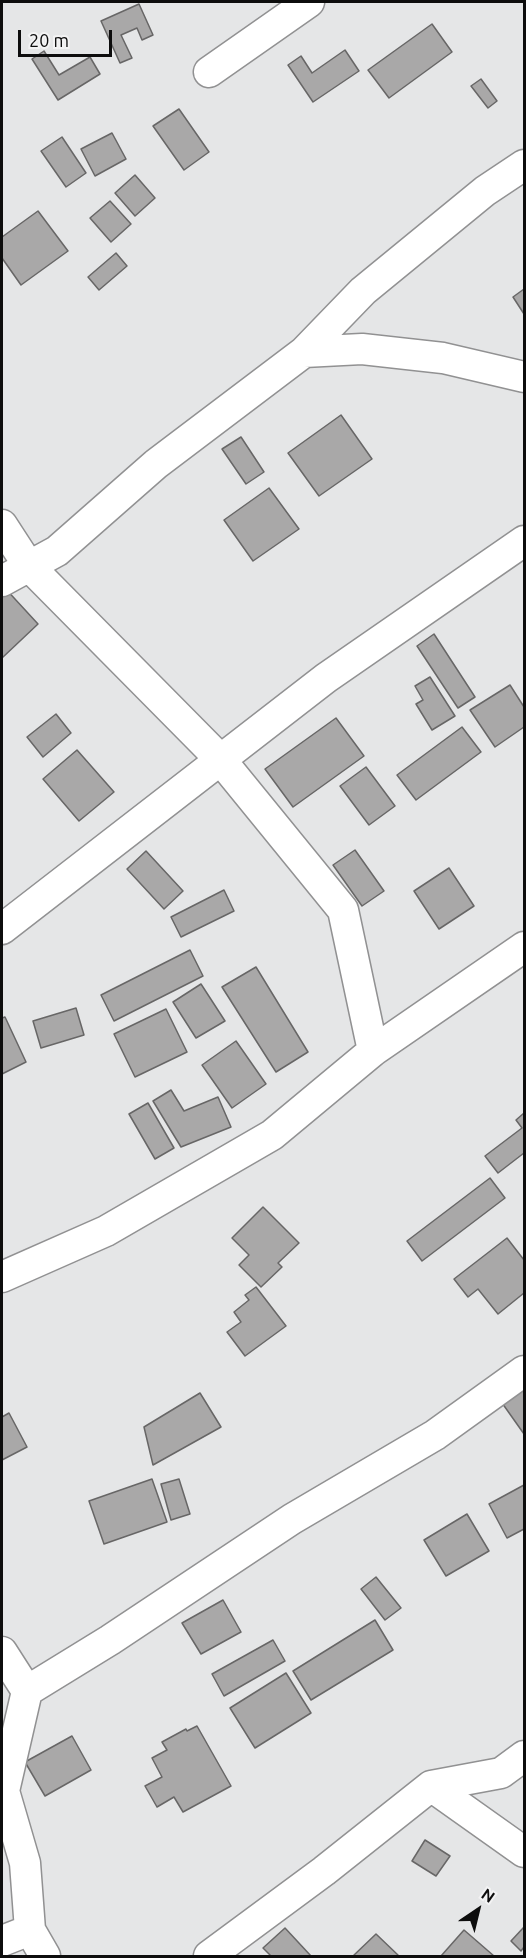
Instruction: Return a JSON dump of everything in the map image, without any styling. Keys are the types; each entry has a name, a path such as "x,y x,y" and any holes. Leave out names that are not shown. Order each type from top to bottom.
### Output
{"street":[{"path":"209,72 309,2"},
{"path":"2,581 57,551 156,464 304,352 363,291 485,191 525,165"},
{"path":"304,352 362,349 432,357 525,377"},
{"path":"2,525 28,565 220,759 343,910 373,1051"},
{"path":"2,929 326,678 525,541"},
{"path":"2,1277 106,1231 272,1135 373,1051 525,947"},
{"path":"45,1956 30,1930 25,1863 4,1791 27,1691 110,1640 292,1520 435,1435 525,1371"},
{"path":"2,1652 27,1691"},
{"path":"209,1956 324,1871 431,1786 517,1763"},
{"path":"431,1786 525,1852"},
{"path":"2,1941 30,1930"}],"building":[{"path":"139,4 153,35 142,40 137,28 121,35 132,58 120,63 101,21"},
{"path":"432,24 452,52 389,98 368,70"},
{"path":"345,50 359,71 313,102 288,65 301,56 312,73"},
{"path":"44,51 59,75 90,57 100,74 58,100 32,59"},
{"path":"481,79 497,101 488,108 471,86"},
{"path":"179,109 209,152 184,170 153,126"},
{"path":"112,133 126,159 95,176 81,149"},
{"path":"62,137 86,173 66,187 41,151"},
{"path":"135,175 155,198 135,216 115,193"},
{"path":"110,201 131,224 111,242 90,218"},
{"path":"38,211 68,251 21,285 2,258 2,237"},
{"path":"116,253 127,266 99,290 88,277"},
{"path":"524,289 524,314 513,297"},
{"path":"341,415 372,459 319,496 288,453"},
{"path":"241,437 264,472 246,484 222,449"},
{"path":"269,488 299,529 253,561 224,520"},
{"path":"2,587 38,624 2,658"},
{"path":"434,634 475,697 458,708 417,646"},
{"path":"430,677 455,716 432,730 416,704 423,700 415,686"},
{"path":"510,685 524,707 524,727 495,747 470,710"},
{"path":"56,714 71,733 43,757 27,737"},
{"path":"336,718 364,756 293,807 265,769"},
{"path":"462,727 481,752 416,800 397,775"},
{"path":"77,750 114,792 79,821 43,779"},
{"path":"366,767 395,806 369,825 340,786"},
{"path":"355,850 384,891 362,906 333,865"},
{"path":"146,851 183,891 164,909 127,869"},
{"path":"449,868 474,906 439,929 414,891"},
{"path":"224,890 234,911 181,937 171,917"},
{"path":"190,950 203,976 114,1021 101,995"},
{"path":"256,967 308,1052 276,1072 222,987"},
{"path":"201,984 225,1021 196,1038 173,1002"},
{"path":"76,1008 84,1035 41,1048 33,1021"},
{"path":"166,1009 187,1052 135,1077 114,1034"},
{"path":"5,1017 26,1062 2,1074 2,1018"},
{"path":"236,1041 266,1084 232,1108 202,1065"},
{"path":"171,1090 184,1111 218,1097 231,1127 181,1147 153,1101"},
{"path":"148,1103 174,1148 155,1159 129,1114"},
{"path":"524,1113 524,1153 498,1173 485,1156 522,1128 516,1120"},
{"path":"490,1178 505,1198 422,1261 407,1241"},
{"path":"263,1207 299,1243 278,1263 282,1267 261,1287 239,1265 249,1255 232,1238"},
{"path":"507,1238 524,1260 524,1293 498,1314 478,1289 468,1297 454,1279"},
{"path":"256,1287 286,1326 245,1356 227,1332 241,1322 234,1312 249,1300 245,1295"},
{"path":"524,1373 524,1434 495,1393"},
{"path":"200,1393 221,1427 153,1465 144,1427"},
{"path":"9,1413 27,1447 2,1460 2,1417"},
{"path":"152,1479 167,1522 104,1544 89,1501"},
{"path":"179,1479 190,1514 171,1520 161,1484"},
{"path":"524,1485 524,1529 507,1538 489,1504"},
{"path":"467,1514 489,1551 446,1576 424,1540"},
{"path":"376,1577 401,1608 385,1620 361,1589"},
{"path":"223,1600 241,1632 201,1654 182,1623"},
{"path":"375,1620 393,1650 311,1700 293,1671"},
{"path":"273,1640 285,1661 224,1696 212,1674"},
{"path":"286,1673 311,1713 255,1748 230,1708"},
{"path":"197,1726 231,1786 183,1812 174,1797 157,1807 145,1786 162,1777 152,1758 167,1750 162,1742 186,1729 187,1731"},
{"path":"72,1736 91,1770 45,1796 25,1762"},
{"path":"425,1840 450,1856 436,1876 412,1861"},
{"path":"524,1927 524,1947 521,1951 511,1941"},
{"path":"285,1928 311,1956 271,1956 263,1948"},
{"path":"464,1930 494,1956 441,1956"},
{"path":"376,1934 399,1956 353,1956"}]}
